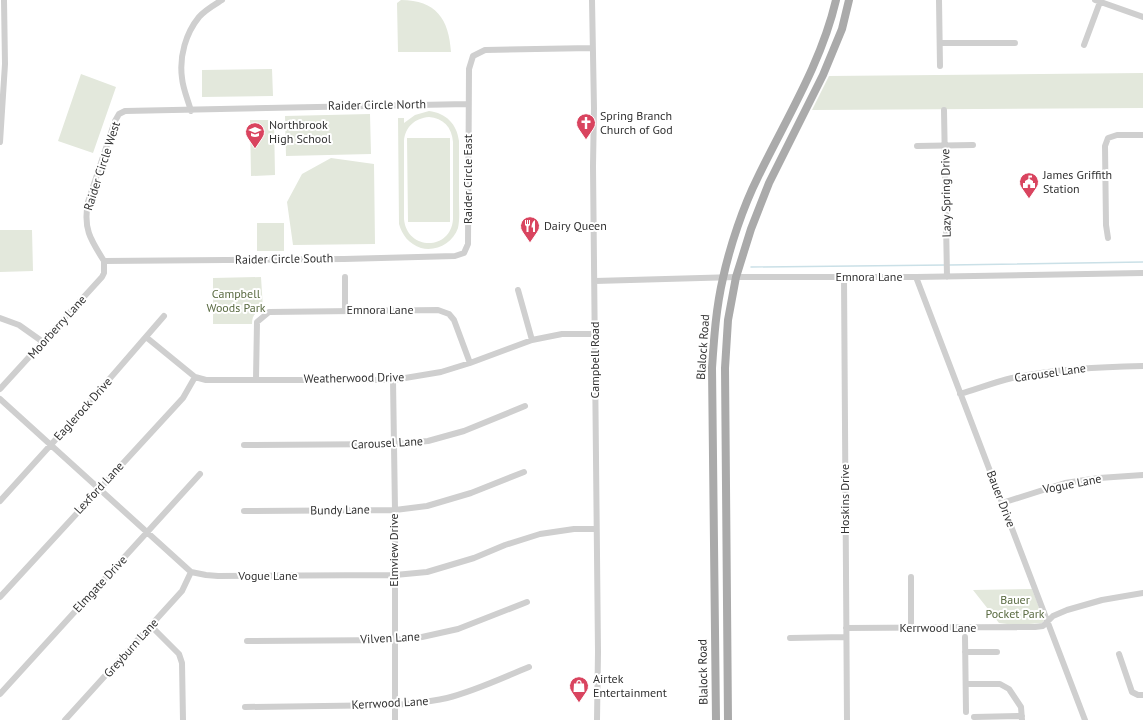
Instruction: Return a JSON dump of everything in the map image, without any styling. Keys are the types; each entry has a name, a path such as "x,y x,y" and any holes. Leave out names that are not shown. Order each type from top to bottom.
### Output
{"main road":[{"name":"Blalock Road","path":"716,720 712,368 716,322 723,278 738,226 757,178 809,77 830,25 836,0"},
{"name":"Blalock Road","path":"728,720 725,368 728,320 736,277 751,229 769,183 823,75 842,29 849,0"},
{"path":"712,408 726,409"},
{"path":"713,494 726,495"},
{"path":"714,587 727,587"},
{"path":"716,707 728,709"}],"street":[{"path":"0,142 4,89 4,0"},
{"path":"191,111 182,78 182,59 185,40 200,16 222,0"},
{"name":"Campbell Road","path":"592,0 598,720"},
{"path":"939,0 940,66"},
{"path":"1084,45 1097,1 1143,17"},
{"path":"940,43 1015,43"},
{"path":"468,104 469,69 473,56 484,50 592,48"},
{"name":"Raider Circle North","path":"119,114 126,111 191,111 278,107 468,104"},
{"name":"Raider Circle East","path":"464,253 468,244 468,104"},
{"name":"Lazy Spring Drive","path":"944,110 947,274"},
{"name":"Raider Circle West","path":"104,261 87,231 85,214 96,175 115,121 119,114"},
{"path":"1108,238 1106,225 1105,146 1108,138 1117,135 1143,136"},
{"path":"916,146 973,145"},
{"name":"Raider Circle South","path":"104,261 344,259 454,256 464,253"},
{"name":"Moorberry Lane","path":"0,389 102,277 104,273 104,261"},
{"name":"Emnora Lane","path":"595,281 736,277 916,277 947,274 1143,274"},
{"path":"345,277 345,310"},
{"name":"Hoskins Drive","path":"844,277 847,720"},
{"name":"Bauer Drive","path":"916,277 1085,720"},
{"path":"518,290 532,340"},
{"name":"Emnora Lane","path":"256,379 257,322 269,312 438,310 448,314 454,320 470,363"},
{"name":"Eaglerock Drive","path":"0,501 164,316"},
{"path":"0,318 19,325 43,342"},
{"name":"Weatherwood Drive","path":"195,377 206,380 393,380 442,372 532,340 562,334 594,334"},
{"path":"146,337 195,377"},
{"name":"Carousel Lane","path":"960,394 1010,379 1056,370 1095,367 1143,366"},
{"name":"Lexford Lane","path":"0,597 183,398 195,377"},
{"name":"Elmview Drive","path":"393,380 395,510 395,720"},
{"path":"0,399 191,572"},
{"name":"Carousel Lane","path":"244,445 394,444 428,441 464,431 524,406"},
{"name":"Bundy Lane","path":"244,511 395,510 427,506 471,493 524,472"},
{"name":"Elmgate Drive","path":"0,694 148,533 200,474"},
{"name":"Vogue Lane","path":"1002,502 1065,483 1099,478 1143,475"},
{"name":"Vogue Lane","path":"191,572 218,576 394,575 426,572 454,564 510,543 540,534 562,530 596,529"},
{"name":"Greyburn Lane","path":"65,720 182,591 191,572"},
{"path":"911,577 911,628"},
{"name":"Kerrwood Lane","path":"846,628 1035,628 1044,626 1047,620 1068,610 1102,600 1143,593"},
{"name":"Vilven Lane","path":"247,641 394,640 422,637 458,629 527,602"},
{"path":"151,626 180,654 182,663 183,720"},
{"path":"965,637 966,712"},
{"path":"790,638 846,638"},
{"path":"966,652 997,652"},
{"path":"1119,654 1132,692 1138,695 1143,695"},
{"name":"Kerrwood Lane","path":"245,707 394,705 420,702 448,697 480,687 528,668"},
{"path":"966,684 1000,684 1009,688 1021,706 1022,718 974,717"}],"green space":[{"path":"401,0 423,3 432,8 438,14 444,21 450,40 451,52 398,52 397,3"},
{"path":"272,69 273,96 202,97 202,70"},
{"path":"1143,73 1143,108 812,110 829,76"},
{"path":"81,74 116,87 93,153 58,141"},
{"path":"429,111 441,114 450,120 456,129 459,141 458,228 456,233 448,242 432,249 421,248 410,242 402,232 399,224 398,118 404,118 404,123 415,115","holes":["429,117 439,119 446,124 451,132 453,142 453,219 450,230 445,237 437,242 429,243 420,242 413,237 407,230 404,219 404,141 406,131 415,121"]},
{"path":"370,114 371,154 286,156 285,116"},
{"path":"250,120 274,120 275,175 251,176"},
{"path":"407,138 450,138 450,222 408,222"},
{"path":"331,158 374,164 375,244 293,245 287,202 302,174"},
{"path":"257,223 284,223 284,251 257,251"},
{"path":"0,230 32,230 33,271 0,272"},
{"name":"Campbell Woods Park","path":"261,277 263,309 254,315 252,324 213,324 213,278"},
{"name":"Bauer Pocket Park","path":"1032,589 1044,620 1042,623 1015,625 999,623 973,590"}],"waterway":[{"path":"949,265 1143,262"},
{"path":"751,267 946,265"}],"place":[{"name":"Spring Branch Church of God","path":"586,140"},
{"name":"Northbrook High School","path":"255,149"},
{"name":"James Griffith Station","path":"1029,199"},
{"name":"Dairy Queen","path":"530,243"},
{"name":"Airtek Entertainment","path":"579,703"}]}
